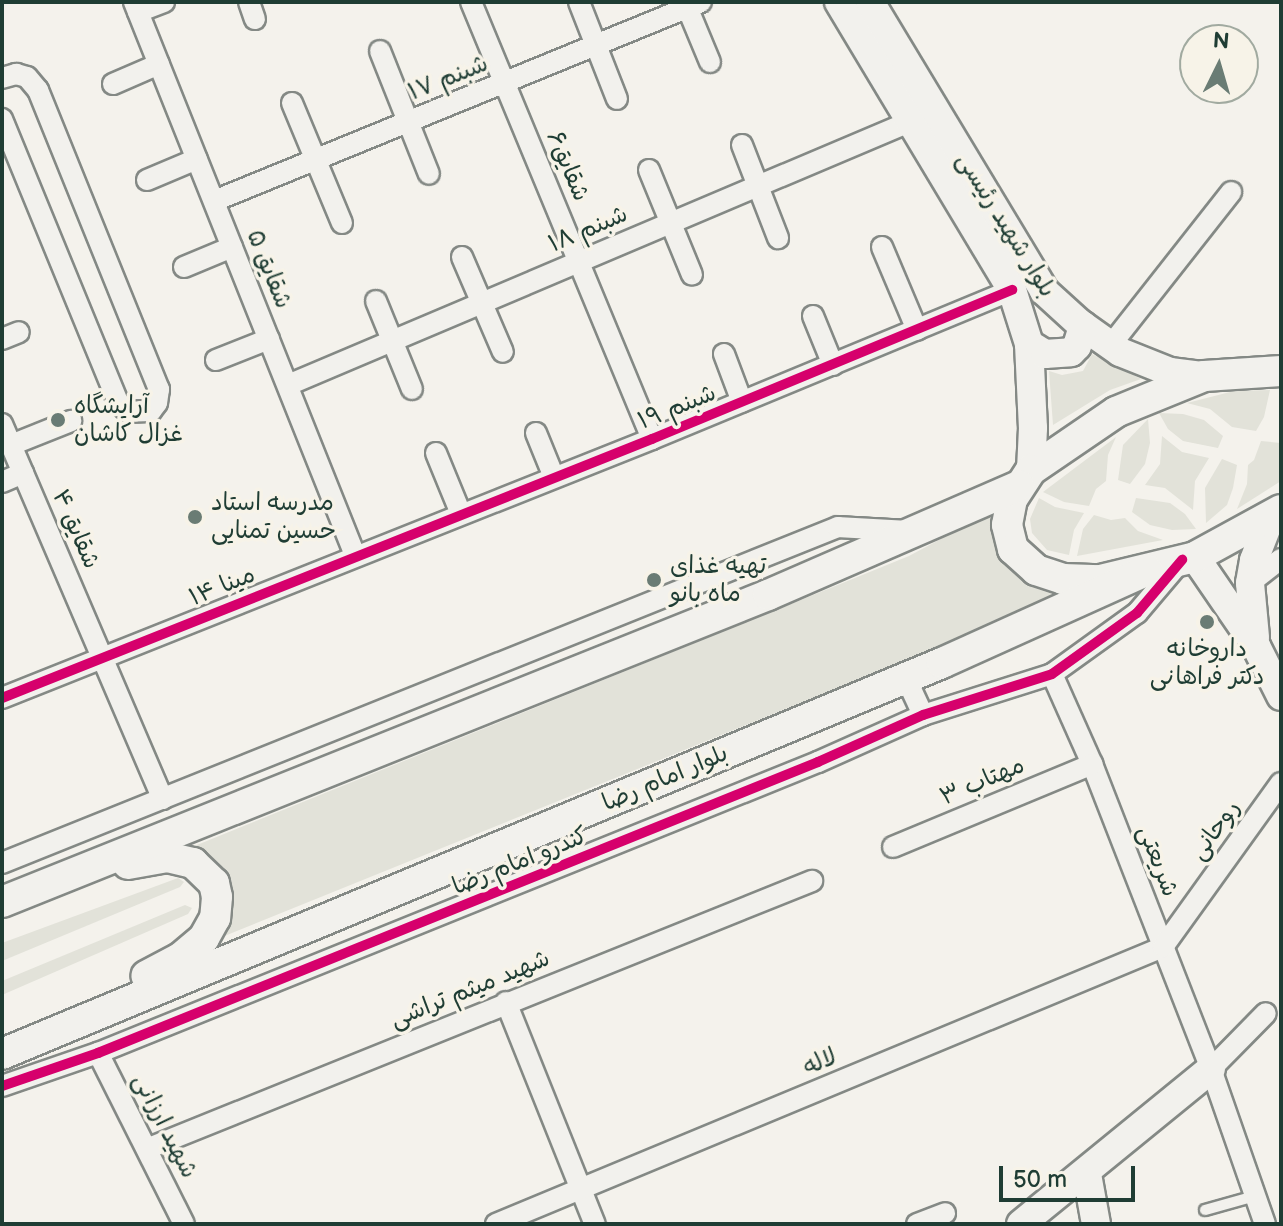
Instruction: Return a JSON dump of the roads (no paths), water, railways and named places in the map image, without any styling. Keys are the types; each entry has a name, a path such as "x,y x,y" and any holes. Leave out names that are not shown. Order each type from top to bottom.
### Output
{"main road":[{"name":"بلوار شهید رئیسی","path":"839,2 1012,290 1029,344 1033,428 1025,478"},
{"name":"بلوار شهید رئیسی","path":"870,2 1034,277 1057,305 1110,346 1170,372 1204,376"},
{"path":"1029,344 1045,354 1071,352 1077,346 1083,326"},
{"path":"2,902 768,595 1025,478 1116,412 1204,376 1281,371"},
{"path":"1025,478 1007,512 1013,549 1028,564 1050,576 1082,580 1148,570 1188,558 1275,514"},
{"path":"1256,646 1250,583 1254,560 1275,514"},
{"path":"1188,558 1256,646 1281,696"},
{"name":"بلوار امام رضا","path":"10,1051 1036,622 1148,570"},
{"path":"10,1051 180,958 204,938 215,918 217,897 214,883 200,867 180,858 149,858 43,885"},
{"path":"1021,1224 1087,1174 1211,1069"},
{"path":"1087,1174 1096,1224"}],"street":[{"path":"136,7 164,2"},
{"name":"شقایق۶","path":"471,2 652,439"},
{"path":"579,2 617,99"},
{"path":"691,4 710,62"},
{"name":"شبنم ۱۷","path":"214,201 504,84 691,4"},
{"name":"شقایق ۵","path":"136,7 355,555"},
{"path":"380,51 429,174"},
{"path":"113,84 159,64"},
{"path":"2,119 118,402 128,412 151,411 157,403 159,389 38,90 27,77 4,71"},
{"path":"292,103 342,223"},
{"name":"شبنم ۱۸","path":"288,385 909,122"},
{"path":"742,145 778,238"},
{"path":"147,180 197,159"},
{"path":"649,170 692,275"},
{"path":"1110,346 1231,192"},
{"path":"184,267 232,247"},
{"path":"882,247 917,330"},
{"path":"462,257 503,352"},
{"name":"شبنم ۱۹","path":"355,555 652,439 1012,290"},
{"path":"376,301 412,389"},
{"path":"813,316 833,365"},
{"path":"216,360 269,339"},
{"path":"724,354 742,402"},
{"path":"11,445 71,421"},
{"name":"شقایق ۴","path":"2,424 163,799"},
{"path":"536,433 554,477"},
{"path":"436,453 461,514"},
{"path":"2,482 23,473"},
{"path":"2,863 838,527 908,531"},
{"name":"مینا ۱۴","path":"4,692 355,555"},
{"name":"کندرو امام رضا","path":"2,1086 98,1053 818,762 923,715 1052,674 1137,613 1188,558"},
{"path":"1250,583 1281,559"},
{"name":"شریعتی","path":"1052,674 1092,764 1211,1069 1265,1224"},
{"path":"905,676 923,715"},
{"name":"مهتاب ۳","path":"893,847 1092,764"},
{"name":"روحانی","path":"1163,947 1281,783"},
{"name":"شهید میثم تراشی","path":"149,1148 812,881"},
{"name":"لاله","path":"496,1224 1163,947"},
{"path":"506,1002 595,1224"},
{"path":"1211,1069 1266,1013"},
{"name":"شهید ارزانی","path":"98,1053 149,1148 184,1224"},
{"path":"917,1224 945,1213"}],"lane":[{"path":"1205,1210 1255,1196"}],"place":[{"name":"آرایشگاه غزال کاشان","path":"58,420"},
{"name":"مدرسه استاد حسین تمنایی","path":"195,517"},
{"name":"تهیه غذای ماه بانو","path":"654,580"},
{"name":"داروخانه دکتر فراهانی","path":"1207,622"}]}
